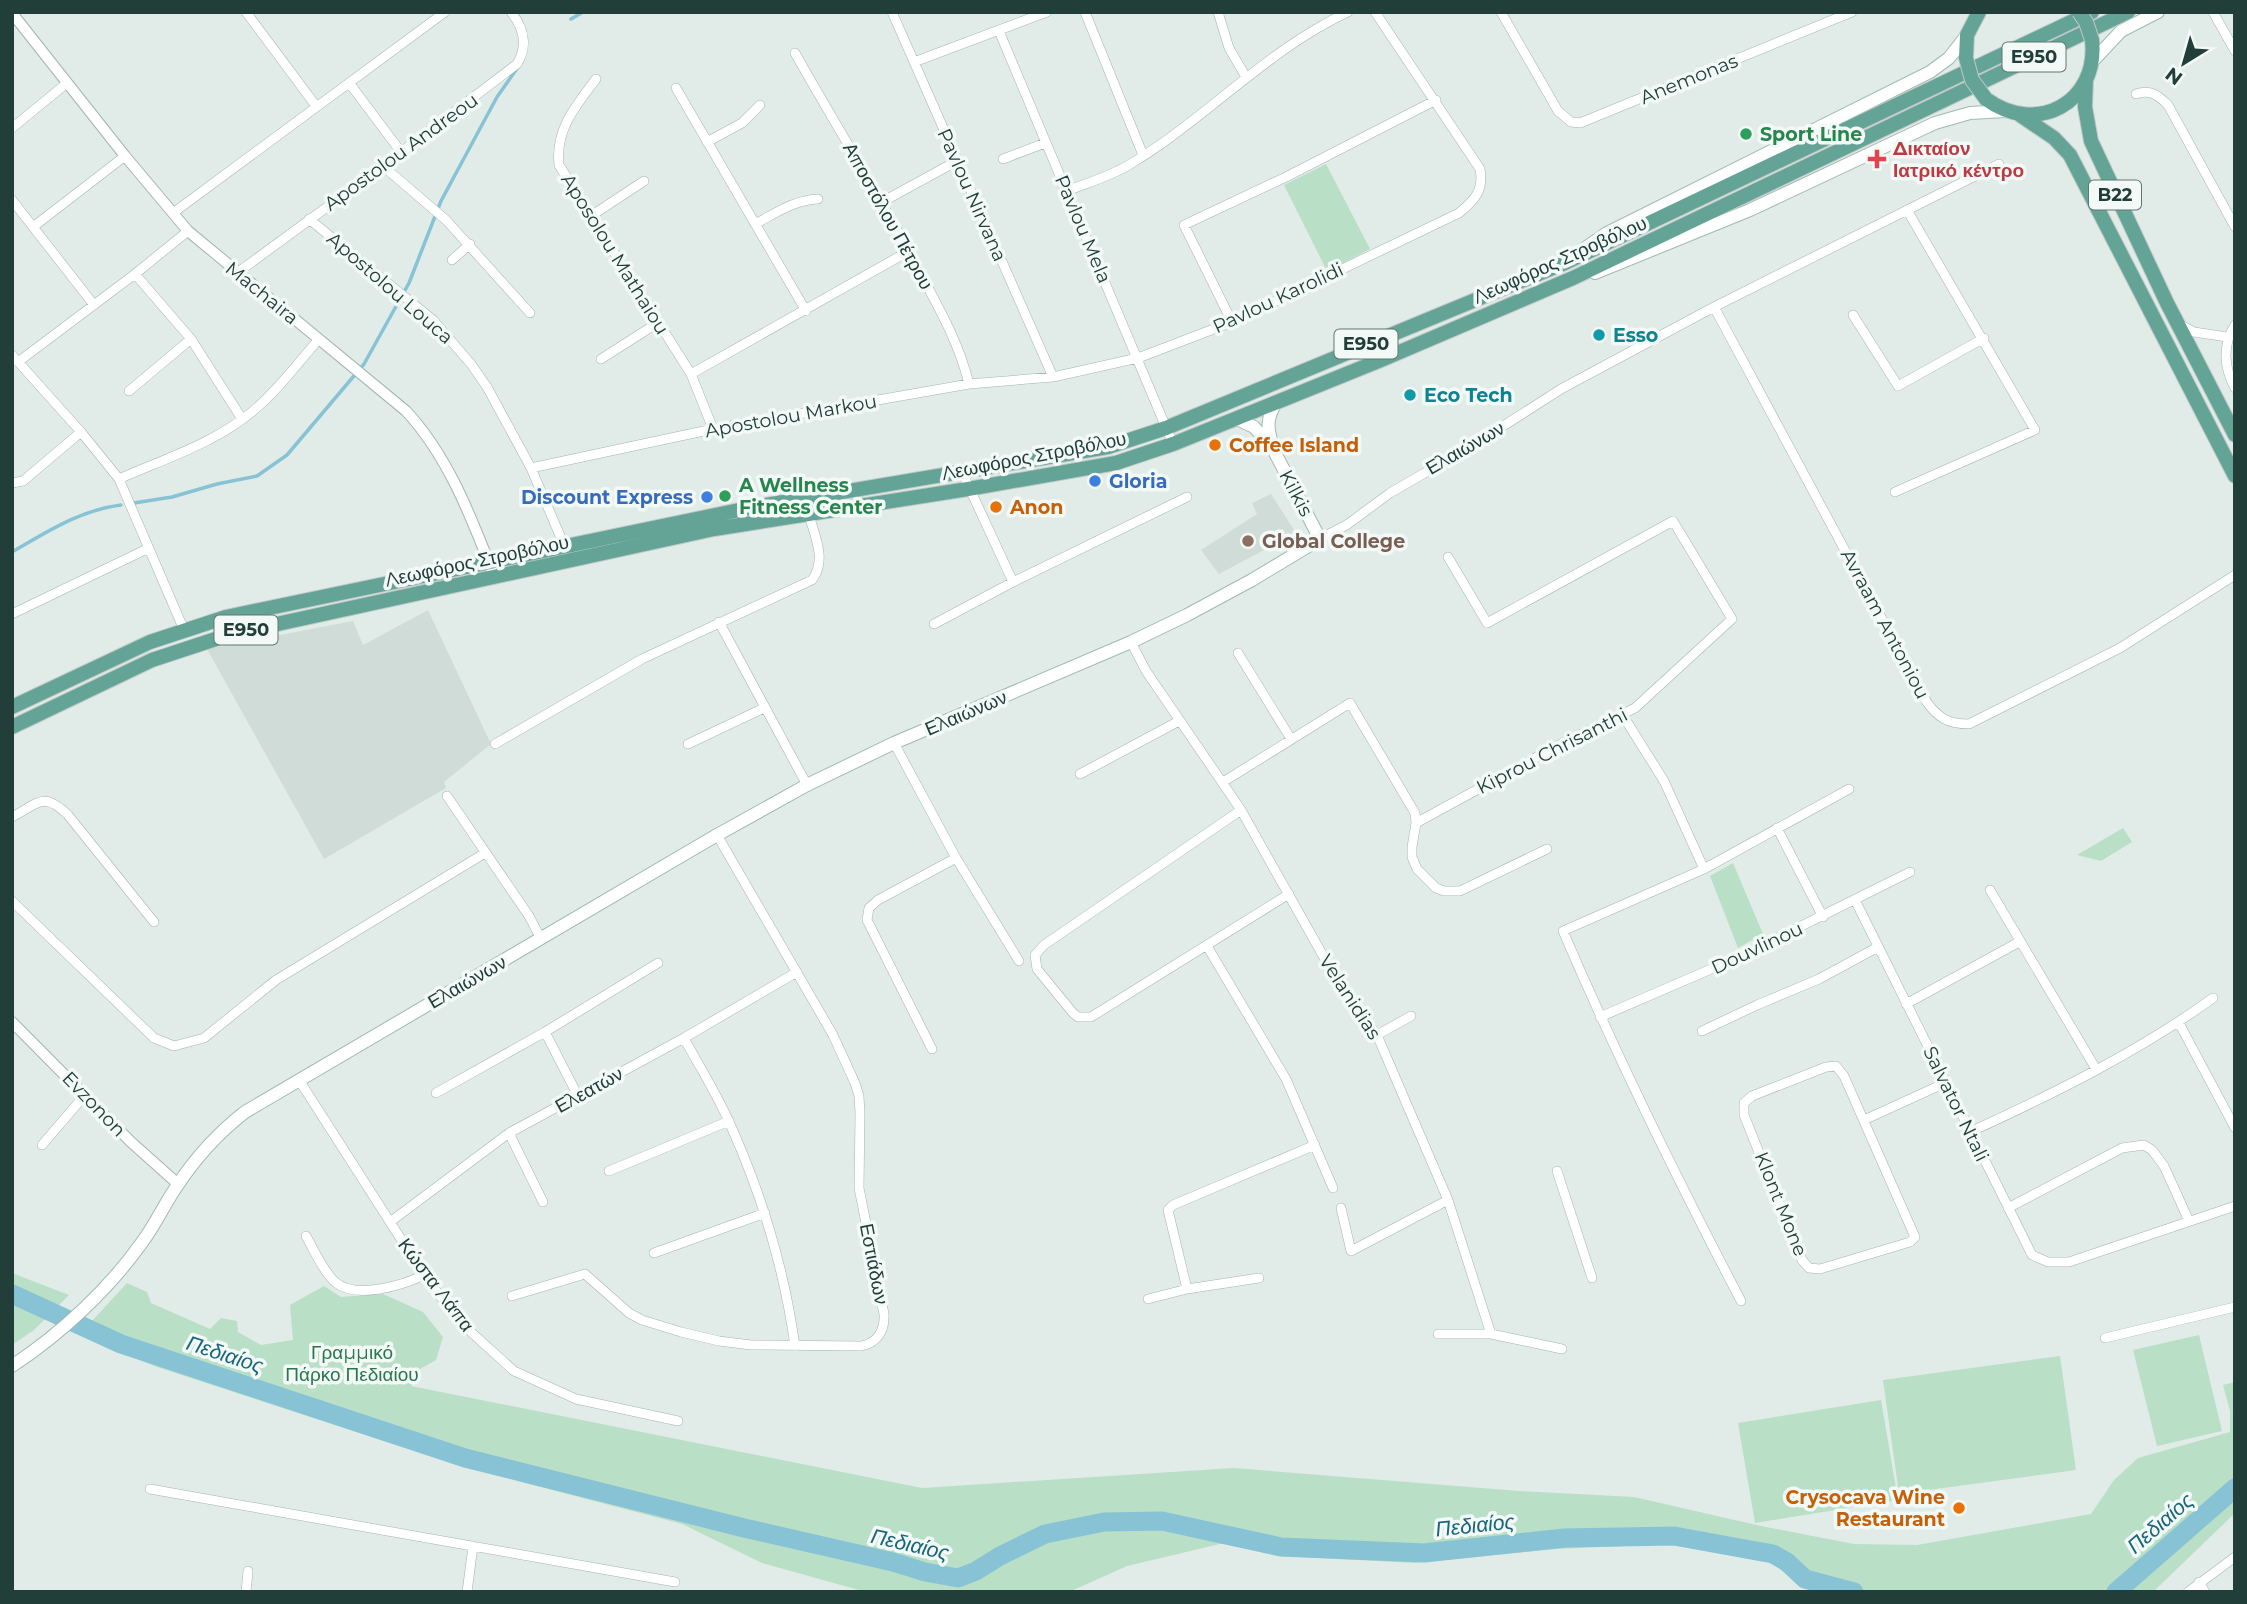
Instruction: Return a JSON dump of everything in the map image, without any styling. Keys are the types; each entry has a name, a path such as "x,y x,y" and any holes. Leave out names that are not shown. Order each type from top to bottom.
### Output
{"main road":[{"path":"1973,20 1966,58 1972,80 1986,99 2013,113 2045,114 2062,106 2077,94 2086,80 2092,62 2092,40 2086,22 2079,12"},
{"name":"Λεωφόρος Στροβόλου","path":"12,707 150,642 226,617 488,560 670,526 754,506 1108,447 1166,428 1567,262 2092,12"},
{"name":"Λεωφόρος Στροβόλου","path":"12,727 140,665 231,634 715,529 1115,463 1173,444 1275,404 1573,278 2128,12"},
{"name":"E950","path":"2092,62 2121,31 2158,12"},
{"name":"E950","path":"1567,262 1607,233 1930,72 1949,58 1973,20"},
{"name":"B22","path":"2086,80 2085,107 2091,141 2178,324 2235,435"},
{"name":"E950","path":"1573,278 1603,271 1750,210 1935,123 1982,111 2013,113"},
{"name":"B22","path":"2013,113 2054,138 2070,155 2235,476"},
{"name":"Kilkis","path":"1275,404 1267,426 1272,447 1320,539"},
{"name":"Kilkis","path":"1237,419 1254,427 1272,447"},
{"name":"Ελαιώνων","path":"12,1366 32,1353 99,1293 145,1239 178,1184 225,1127 245,1112 807,785 894,743 1131,642 1252,580 1320,539"}],"street":[{"path":"246,12 316,106"},
{"name":"Apostolou Andreou","path":"237,273 517,64 524,48 523,34 510,12"},
{"name":"Pavlou Nirvana","path":"892,12 1053,377"},
{"path":"914,62 1047,12"},
{"path":"1084,12 1143,155"},
{"path":"1218,12 1229,48 1246,77"},
{"path":"1067,191 1113,173 1165,141 1246,77 1348,12"},
{"path":"1232,322 1184,225 1286,177 1436,100 1375,12"},
{"name":"Anemonas","path":"1501,12 1540,84 1563,117 1571,122 1588,121 1852,12"},
{"path":"1820,12 1826,23"},
{"path":"2213,12 2235,51"},
{"name":"Machaira","path":"12,13 188,231 406,411 431,440 448,471 494,578"},
{"path":"173,213 316,106 350,84 438,14"},
{"name":"Pavlou Mela","path":"999,31 1173,444"},
{"name":"Αποστόλου Πέτρου","path":"795,54 909,251 954,339 968,384"},
{"name":"Aposolou Mathaiou","path":"596,79 570,114 561,133 559,165 691,374 713,429"},
{"path":"12,128 67,83"},
{"path":"350,84 401,152"},
{"path":"676,88 806,311"},
{"path":"2136,94 2145,91 2153,93 2168,105 2235,227"},
{"name":"Pavlou Karolidi","path":"1053,377 1138,358 1232,322 1459,213 1474,200 1482,182 1480,169 1436,100"},
{"path":"708,142 742,123 760,105"},
{"path":"1003,159 1045,143"},
{"path":"33,227 125,156"},
{"path":"882,202 957,161"},
{"name":"Ελαιώνων","path":"1320,539 1561,389 1714,307 1999,164"},
{"path":"383,166 433,207 470,244 530,313"},
{"path":"591,216 644,181"},
{"path":"755,224 804,199 818,199"},
{"path":"12,200 94,305"},
{"path":"1895,492 2035,430 1984,338 1907,210"},
{"name":"Apostolou Louca","path":"309,219 408,299 451,338 487,387 531,467 564,545"},
{"path":"184,630 119,479 15,358 94,305 188,231"},
{"path":"452,260 470,244"},
{"path":"691,374 909,251"},
{"path":"135,274 191,339 242,419"},
{"name":"Avraam Antoniou","path":"1714,307 1926,701 1940,718 1954,724 1969,724 2120,648 2235,575"},
{"path":"1853,315 1898,386 1984,338"},
{"path":"601,359 659,322"},
{"path":"2178,324 2197,332 2227,337"},
{"path":"2235,325 2227,337 2227,367 2235,388"},
{"path":"129,391 191,339"},
{"path":"119,479 212,438 242,419 261,403 319,339"},
{"name":"Apostolou Markou","path":"531,467 713,429 968,384 1053,377"},
{"path":"12,483 23,481 81,432"},
{"path":"962,472 1013,582"},
{"path":"934,624 1187,497"},
{"path":"495,744 642,659 812,580 821,557 810,515"},
{"name":"Kiprou Chrisanthi","path":"1416,823 1557,746 1635,708 1732,619 1673,521 1487,623 1448,557"},
{"path":"12,614 149,548"},
{"path":"719,622 807,785"},
{"name":"Velanidias","path":"1131,642 1146,671 1241,810 1344,993 1377,1035 1428,1148 1448,1200 1491,1334"},
{"path":"1238,653 1291,739"},
{"path":"1223,782 1350,703 1415,813 1412,857 1417,869 1436,888 1460,891 1547,849"},
{"path":"688,744 764,708"},
{"path":"1622,714 1664,781 1704,869"},
{"path":"1080,774 1179,721"},
{"path":"894,743 956,858 1019,961"},
{"path":"1741,1300 1664,1152 1563,931 1704,869 1849,789"},
{"path":"447,796 529,916 541,939"},
{"path":"12,817 47,800 68,815 154,922"},
{"path":"1241,810 1044,945 1035,955 1037,969 1073,1013 1085,1018 1091,1017 1289,894"},
{"path":"1777,828 1823,917"},
{"name":"Εστιάδων","path":"512,1296 585,1273 619,1305 642,1320 719,1342 795,1346 870,1344 880,1335 885,1320 859,1188 859,1096 846,1060 717,835"},
{"path":"12,901 154,1038 174,1046 204,1038 276,980 485,853"},
{"path":"932,1049 867,920 869,908 878,900 956,858"},
{"name":"Douvlinou","path":"1600,1017 1739,957 1910,872"},
{"path":"1990,890 2096,1069"},
{"name":"Salvator Ntali","path":"1855,900 2029,1251 2038,1259 2057,1263 2069,1262 2189,1221"},
{"path":"1906,1004 2019,942"},
{"path":"1207,946 1286,1079 1333,1188"},
{"path":"1702,1031 1819,979 1878,947"},
{"path":"436,1093 545,1032 658,963"},
{"name":"Ελεατών","path":"390,1222 509,1133 684,1038 797,972"},
{"path":"1970,1132 2096,1069 2179,1023 2213,998"},
{"path":"1377,1035 1411,1016"},
{"name":"Evzonon","path":"12,1022 131,1142 178,1184"},
{"path":"2179,1023 2235,1128"},
{"path":"545,1032 578,1096"},
{"path":"684,1038 729,1121 765,1213 781,1269 795,1346"},
{"name":"Klont Mone","path":"1836,1066 1844,1076 1864,1120 1915,1237 1910,1242 1820,1269 1809,1268 1802,1260 1744,1115 1744,1103 1752,1096 1826,1067 1836,1066"},
{"name":"Κώστα Λάπα","path":"299,1080 424,1275 461,1323 514,1371 576,1399 678,1421"},
{"path":"1864,1120 1945,1083"},
{"path":"42,1145 85,1095"},
{"path":"609,1171 729,1121"},
{"path":"509,1133 543,1202"},
{"path":"1187,1289 1168,1210 1173,1205 1315,1145"},
{"path":"2008,1208 2122,1148 2144,1145 2159,1158 2189,1221 2235,1206"},
{"path":"1557,1171 1592,1278"},
{"path":"1341,1208 1351,1251 1448,1200"},
{"path":"654,1253 765,1213"},
{"path":"306,1236 332,1278 341,1286 360,1289 394,1287 424,1275"},
{"path":"1148,1298 1259,1278"},
{"path":"2105,1338 2235,1307"},
{"path":"1438,1334 1491,1334 1562,1349"},
{"path":"150,1489 675,1582"},
{"path":"467,1592 473,1546"},
{"path":"2188,1592 2235,1557"},
{"path":"246,1592 248,1571"},
{"path":"2199,1582 2205,1592"}],"shaded area":[{"name":"Global College","path":"1271,494 1296,533 1219,574 1201,550 1257,514 1252,503"},
{"path":"428,610 491,744 444,782 446,788 324,859 207,649 353,621 363,645"}],"green space":[{"path":"1326,164 1370,249 1327,271 1284,185"},
{"path":"2123,828 2132,842 2101,861 2077,855"},
{"path":"1733,863 1763,934 1738,948 1710,876"},
{"path":"12,1273 69,1295 34,1330 12,1345"},
{"name":"Γραμμικό Πάρκο Πεδιαίου","path":"127,1283 147,1292 151,1303 210,1329 221,1318 237,1321 238,1332 261,1345 293,1340 290,1305 324,1286 341,1297 383,1294 423,1312 443,1337 436,1360 420,1369 411,1386 922,1488 1234,1468 1519,1491 1634,1497 1854,1544 1917,1545 2091,1514 2114,1480 2138,1458 2230,1432 2230,1411 2223,1385 2235,1382 2235,1410 2231,1411 2235,1411 2235,1513 2153,1592 1827,1592 1802,1586 1769,1561 1668,1544 1557,1549 1415,1563 1278,1556 1224,1543 1127,1566 1069,1592 866,1592 762,1563 682,1524 525,1483 390,1443 157,1367 79,1335"},
{"path":"2199,1335 2222,1431 2157,1446 2133,1350"},
{"path":"2060,1356 2076,1470 1899,1494 1883,1380"},
{"path":"1881,1400 1898,1500 1755,1523 1738,1423"}],"waterway":[{"path":"571,19 583,12"},
{"path":"134,503 172,497 257,476 287,455 364,364 409,283 441,201 497,97 518,67"},
{"path":"12,552 78,517 121,505"},
{"name":"Πεδιαίος","path":"12,1294 121,1344 465,1458 958,1578 1045,1534 1104,1522 1162,1521 1281,1547 1424,1553 1565,1538 1674,1536 1773,1554 1787,1562 1805,1579 1854,1592"},
{"name":"Πεδιαίος","path":"2116,1592 2235,1488"}],"place":[{"name":"Sport Line","path":"1746,134"},
{"name":"Δικταίον Ιατρικό κέντρο","path":"1877,159"},
{"name":"Esso","path":"1599,335"},
{"name":"Eco Tech","path":"1410,395"},
{"name":"Coffee Island","path":"1215,445"},
{"name":"Gloria","path":"1095,481"},
{"name":"A Wellness Fitness Center","path":"725,496"},
{"name":"Discount Express","path":"707,497"},
{"name":"Anon","path":"996,507"},
{"name":"Global College","path":"1248,541"},
{"name":"Crysocava Wine Restaurant","path":"1959,1508"}]}
